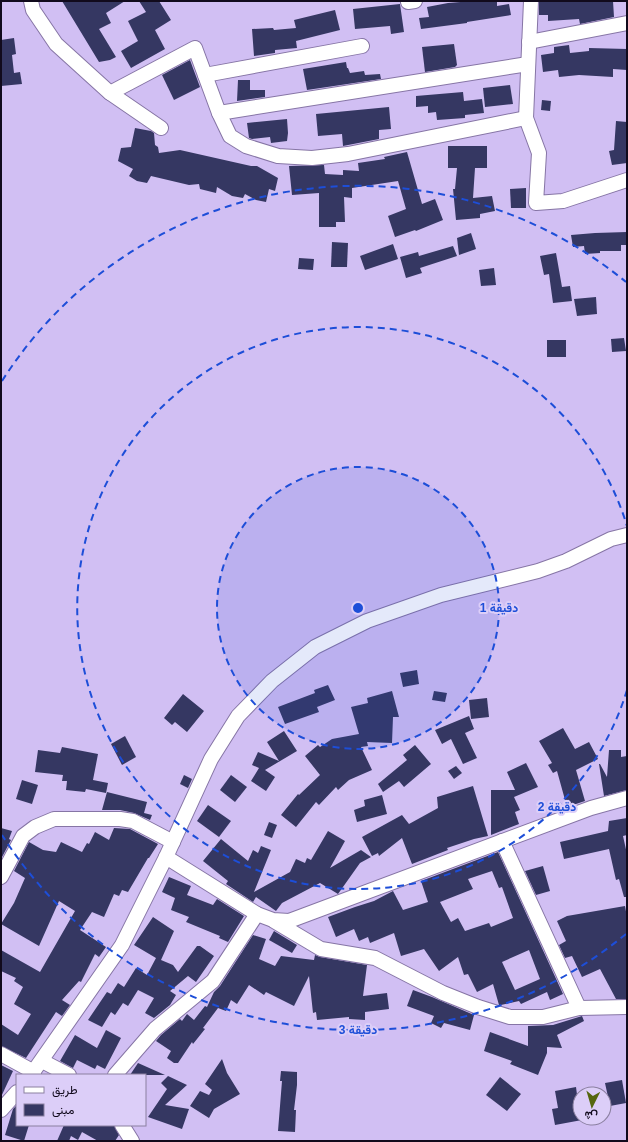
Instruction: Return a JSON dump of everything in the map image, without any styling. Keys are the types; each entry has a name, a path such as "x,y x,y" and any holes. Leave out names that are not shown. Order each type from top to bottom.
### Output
{"street":[{"path":"31,1 33,10 56,44 110,93 161,128"},
{"path":"531,1 526,118 539,153 536,203 563,201 627,180"},
{"path":"529,42 627,23"},
{"path":"205,74 362,46"},
{"path":"110,93 195,48 219,113 230,136 246,146 278,156 312,158 348,154 526,118"},
{"path":"219,113 528,64"},
{"path":"36,1069 122,945 166,857 211,759 238,716 272,681 315,647 367,621 441,595 538,571 566,561 611,539 627,536"},
{"path":"273,920 289,921 591,808 627,798"},
{"path":"1,877 23,836 35,827 54,820 120,818 133,821 173,842"},
{"path":"502,841 579,1008"},
{"path":"166,857 257,914 273,920 321,949 375,958 443,992 478,1007 510,1017 543,1016 579,1008 627,1007"},
{"path":"116,1074 154,1029 213,981 257,914"},
{"path":"1,1054 36,1069 64,1074"},
{"path":"1,1110 16,1093"},
{"path":"123,1126 132,1141"}],"building":[{"path":"62,1 125,1 106,13 111,23 99,29 116,57 99,62"},
{"path":"139,1 159,1 171,20 155,30 165,49 131,68 121,51 138,41 128,21 146,12"},
{"path":"497,1 497,6 509,4 511,15 421,29 419,18 429,17 427,7 448,3"},
{"path":"539,1 613,1 614,17 580,24 579,19 548,21 548,15 539,15"},
{"path":"400,4 404,32 391,34 390,26 355,29 353,9"},
{"path":"335,10 340,30 296,41 297,48 275,50 275,53 254,56 252,29 273,28 274,30 296,28 294,20"},
{"path":"14,38 16,54 12,55 14,73 20,72 22,84 1,86 1,40"},
{"path":"454,44 457,65 455,67 425,72 422,47"},
{"path":"569,45 570,53 589,51 589,48 627,49 627,70 613,69 613,77 579,75 559,77 558,70 543,72 541,55 554,53 554,47"},
{"path":"190,60 200,87 174,100 162,75"},
{"path":"346,62 350,73 364,71 365,75 380,74 381,79 307,90 303,69"},
{"path":"238,80 250,80 250,90 265,90 265,97 237,101"},
{"path":"510,85 513,104 485,107 483,88"},
{"path":"463,92 464,101 482,99 484,113 465,115 465,118 437,120 436,112 428,113 428,106 416,107 416,96"},
{"path":"542,100 551,101 550,111 541,110"},
{"path":"389,107 391,129 379,130 379,139 343,146 342,134 318,136 316,114"},
{"path":"287,119 287,141 271,143 270,137 249,138 247,123"},
{"path":"616,121 627,122 627,163 612,165 609,151 614,150"},
{"path":"135,128 154,133 155,145 158,147 159,153 180,150 251,166 257,166 278,178 275,191 269,189 266,202 256,200 245,194 243,198 232,196 217,187 216,193 200,189 199,184 189,185 151,176 147,183 137,181 129,176 133,169 118,161 121,148 131,147"},
{"path":"448,146 487,146 487,168 475,168 473,198 492,196 495,211 480,214 480,218 456,220 453,189 455,189 457,168 448,168"},
{"path":"407,152 422,204 435,199 443,220 416,231 415,230 395,237 388,216 406,209 398,181 352,188 352,198 344,197 345,222 336,222 336,227 319,227 319,193 292,195 289,166 324,165 325,174 343,175 343,170 359,171 358,163 385,159 384,157"},
{"path":"526,188 526,208 511,208 510,189"},
{"path":"627,232 627,245 621,245 621,251 600,251 600,253 585,254 584,246 573,247 571,235 595,233"},
{"path":"471,233 476,249 459,255 457,238"},
{"path":"332,242 348,243 347,267 331,267"},
{"path":"393,244 398,259 365,270 360,256"},
{"path":"453,246 457,256 420,268 422,273 406,278 400,257 418,252 419,256"},
{"path":"556,253 562,287 570,286 572,301 553,303 549,274 544,275 540,256"},
{"path":"299,258 314,259 313,270 298,269"},
{"path":"494,268 496,285 481,286 479,270"},
{"path":"596,297 597,314 577,316 574,299"},
{"path":"624,338 626,351 612,352 611,339"},
{"path":"547,340 566,340 566,357 547,357"},
{"path":"417,670 419,684 403,687 400,673"},
{"path":"328,685 335,700 317,707 319,712 285,724 278,707 315,693 314,690"},
{"path":"392,691 399,717 393,717 392,743 367,742 368,746 361,747 372,770 349,780 338,790 336,787 319,805 316,802 296,827 281,815 298,794 299,795 320,775 305,756 318,745 320,747 332,739 359,734 351,707 368,703 367,698"},
{"path":"434,691 447,693 445,702 432,700"},
{"path":"183,694 204,711 187,732 175,722 172,725 164,718"},
{"path":"487,698 489,717 471,719 469,700"},
{"path":"469,716 474,729 465,733 477,758 463,764 451,739 442,744 435,730"},
{"path":"563,728 575,749 589,742 598,759 576,770 585,801 567,807 557,771 553,773 548,765 552,763 539,741"},
{"path":"284,731 297,751 265,770 275,777 266,791 251,781 259,768 252,765 258,752 279,761 267,742"},
{"path":"125,736 136,757 122,765 111,744"},
{"path":"415,745 431,764 404,787 399,781 383,792 378,784 407,760 403,755"},
{"path":"62,747 98,754 93,780 108,783 106,793 86,789 85,792 66,790 67,781 62,781 63,775 35,772 38,750 60,753"},
{"path":"609,750 621,750 621,757 627,756 627,790 604,796 599,764 607,777"},
{"path":"526,763 538,787 514,797 520,810 515,812 519,824 491,835 491,790 515,790 507,772"},
{"path":"456,766 462,773 454,779 448,771"},
{"path":"184,775 192,779 188,788 180,784"},
{"path":"231,775 247,787 235,802 220,790"},
{"path":"22,780 38,785 32,804 16,799"},
{"path":"473,786 488,836 447,848 448,850 412,864 402,838 379,856 378,853 372,856 362,837 402,815 409,824 438,808 437,797"},
{"path":"107,792 147,802 144,813 152,815 150,820 134,813 120,810 102,810"},
{"path":"382,795 387,814 357,822 354,810 365,806 364,800"},
{"path":"208,805 231,821 219,837 197,821"},
{"path":"627,818 627,835 623,836 627,854 627,897 624,897 619,879 616,880 609,849 564,859 560,842 608,831 609,821"},
{"path":"269,822 277,825 272,838 264,835"},
{"path":"1,828 12,831 9,839 11,840 1,859"},
{"path":"114,828 130,829 158,844 128,892 122,890 119,896 114,894 104,917 92,912 80,930 106,947 99,957 95,954 81,982 79,981 62,1000 70,1005 62,1016 56,1012 26,1058 1,1046 1,1024 18,1035 31,1014 14,1004 23,987 14,981 16,978 1,971 1,950 40,972 75,911 59,901 39,946 1,924 14,903 25,878 14,871 29,842 43,850 56,852 61,842 82,852 87,843 89,844 95,832 109,840"},
{"path":"328,831 345,841 330,868 361,850 371,857 360,863 338,894 320,883 282,903 276,911 256,897 253,902 226,884 228,881 203,861 221,839 248,861 253,850 258,853 261,846 271,850 254,892 290,872 296,859 305,863 307,858 311,860"},
{"path":"498,852 563,994 550,1000 547,992 521,1004 519,1001 499,1005 493,984 477,992 468,974 464,975 458,957 439,971 424,949 401,956 394,933 370,943 368,937 359,941 354,929 336,937 328,917 374,901 393,891 403,910 428,902 421,881","holes":["492,871 499,888 502,887 513,918 491,927 489,923 465,931 458,918 451,922 440,902 473,889 468,879","529,950 540,979 515,990 502,962"]},
{"path":"543,866 550,891 536,895 525,871"},
{"path":"169,877 191,886 187,895 213,905 217,899 244,916 228,942 219,938 220,936 186,922 189,917 171,910 175,898 162,892"},
{"path":"625,906 627,917 627,999 616,999 600,969 582,977 572,956 565,958 559,945 566,941 557,921 567,916"},
{"path":"153,917 174,931 161,960 173,965 178,972 197,946 200,946 214,956 196,982 188,976 170,991 176,995 170,1005 154,1018 145,1013 154,998 138,990 128,1006 123,1003 115,1015 111,1012 102,1027 88,1020 107,992 111,994 118,983 124,987 136,968 147,975 156,958 134,945"},
{"path":"274,931 297,945 292,953 269,940"},
{"path":"253,935 266,939 259,959 275,966 281,956 314,960 315,955 367,965 363,996 387,993 389,1009 365,1012 365,1020 349,1019 349,1017 317,1020 316,1012 313,1013 309,976 294,1006 266,992 264,995 249,985 237,1004 231,1000 226,1011 218,1008 203,1028 205,1029 193,1044 192,1042 178,1063 174,1063 167,1058 171,1051 156,1041 180,1019 182,1021 187,1014 194,1020 205,1006 207,1007 214,992 220,986"},
{"path":"413,990 474,1015 470,1030 444,1023 441,1028 431,1023 434,1016 407,1006"},
{"path":"582,1016 584,1021 557,1035 562,1048 547,1047 547,1053 538,1075 510,1064 512,1061 484,1051 490,1032 528,1046 528,1026 553,1025"},
{"path":"106,1030 121,1038 105,1069 97,1065 95,1069 77,1060 73,1068 60,1061 75,1035 97,1048"},
{"path":"222,1059 227,1073 240,1094 214,1109 209,1118 190,1106 200,1091 209,1095 212,1090 205,1084"},
{"path":"138,1063 165,1075 146,1075 131,1074"},
{"path":"1,1065 13,1071 1,1097"},
{"path":"281,1071 297,1072 294,1110 296,1110 295,1132 278,1131 282,1081 280,1081"},
{"path":"168,1076 187,1085 165,1105 189,1109 182,1129 148,1117 167,1089 161,1083"},
{"path":"500,1077 521,1094 507,1111 486,1095"},
{"path":"622,1080 626,1103 612,1106 612,1086 606,1086 605,1083"},
{"path":"572,1088 572,1122 555,1125 552,1109 558,1108 555,1091"},
{"path":"16,1106 16,1126 29,1126 24,1141 5,1135 13,1109"},
{"path":"64,1126 114,1126 119,1135 115,1141 98,1141 82,1132 78,1140 71,1136 69,1141 57,1141"}]}
